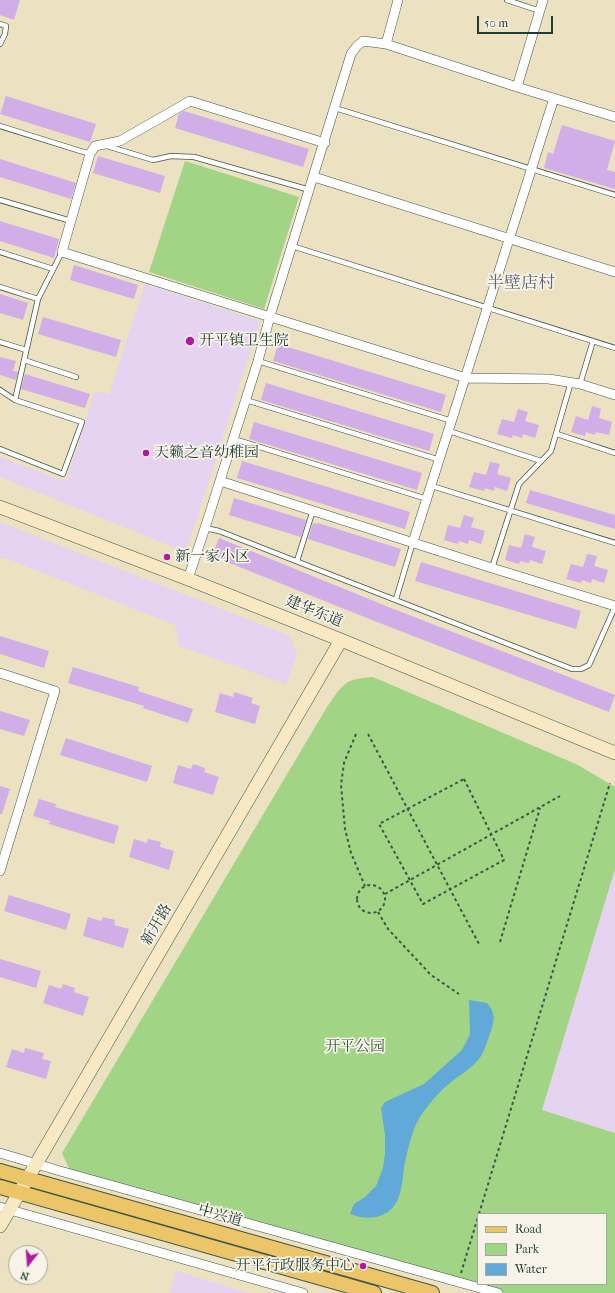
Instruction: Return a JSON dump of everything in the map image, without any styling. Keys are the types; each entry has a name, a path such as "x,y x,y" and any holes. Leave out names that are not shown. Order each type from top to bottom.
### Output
{"main road":[{"name":"建华东道","path":"0,507 188,579 341,640 615,753"},
{"name":"新开路","path":"0,1226 5,1209 19,1193 341,640"},
{"name":"中兴道","path":"0,1171 432,1293"},
{"path":"0,1187 374,1293"}],"street":[{"path":"386,44 398,0"},
{"path":"517,87 543,0"},
{"path":"188,579 206,528 258,361 270,316 352,54 356,46 363,41 386,44 615,117"},
{"path":"414,542 554,98"},
{"path":"325,143 190,101 120,141 95,146 90,154 62,252 466,378 549,379 580,384 615,394"},
{"path":"314,177 615,272"},
{"path":"220,480 615,606"},
{"path":"0,673 55,691 0,871"},
{"path":"0,1153 498,1293"},
{"path":"5,1209 303,1293"}],"lane":[{"path":"507,0 540,11"},
{"path":"0,24 6,26 5,34 0,44"},
{"path":"336,108 615,194"},
{"path":"0,126 90,154"},
{"path":"100,144 153,160 171,156 194,157 310,190"},
{"path":"0,200 71,221"},
{"path":"292,246 615,348"},
{"path":"0,252 53,269"},
{"path":"15,400 38,299 62,252"},
{"path":"0,287 38,299"},
{"path":"580,384 593,341"},
{"path":"0,342 26,350"},
{"path":"24,360 76,377"},
{"path":"258,361 452,421"},
{"path":"492,568 519,484 551,451 571,382"},
{"path":"0,390 15,400 82,422 63,474 0,448"},
{"path":"246,400 440,460"},
{"path":"449,431 541,461"},
{"path":"557,434 615,453"},
{"path":"234,439 428,499"},
{"path":"432,486 615,543"},
{"path":"297,561 313,510"},
{"path":"206,528 219,531 572,668 581,669 589,665 615,606"},
{"path":"396,599 414,542"}],"path":[{"path":"356,734 344,763 341,785 345,828 349,847 362,882 365,886"},
{"path":"368,734 479,944"},
{"path":"464,779 504,860 423,904 380,824 408,809 464,779"},
{"path":"479,1213 610,783"},
{"path":"385,894 560,796"},
{"path":"500,942 540,807"},
{"path":"374,885 379,887 385,894 384,904 378,912 364,912 358,906 356,896 361,888 365,886 374,885"},
{"path":"378,912 388,929 431,975 459,994"},
{"path":"461,1274 477,1220"}],"shaded area":[{"name":"天籁之音幼稚园","path":"145,284 260,321 186,552 0,477 0,457 66,482 95,391 109,395"},
{"path":"0,522 290,636 297,655 286,684 179,646 175,625 5,558 0,559"},
{"path":"615,869 615,1133 542,1110"},
{"path":"176,1271 249,1293 170,1293"}],"green space":[{"path":"185,161 299,197 264,309 149,272"},
{"name":"开平公园","path":"373,677 578,765 615,787 615,869 542,1110 615,1133 615,1293 502,1293 73,1177 62,1153 327,707 345,684 356,679"}],"water":[{"path":"469,1000 487,1003 494,1016 491,1031 481,1056 471,1067 440,1092 420,1117 410,1142 400,1194 394,1206 381,1216 371,1218 350,1214 354,1204 365,1197 376,1186 383,1168 385,1135 381,1108 385,1102 424,1084 462,1050 470,1034"}],"building":[{"path":"0,0 20,0 14,20 0,15"},
{"path":"6,96 96,124 90,142 0,114"},
{"path":"184,111 309,149 303,167 175,128 179,114"},
{"path":"562,125 615,141 607,170 615,172 615,189 544,168 548,152 553,154"},
{"path":"98,156 165,176 160,193 93,173"},
{"path":"0,159 76,183 71,199 0,177"},
{"path":"0,221 59,239 54,258 0,241"},
{"path":"74,265 138,285 134,299 70,280"},
{"path":"0,294 28,303 23,320 0,313"},
{"path":"43,317 121,340 116,357 38,334"},
{"path":"278,344 446,395 441,412 273,361"},
{"path":"0,357 16,361 13,371 18,372 16,380 0,375"},
{"path":"25,374 90,394 85,408 21,389"},
{"path":"266,383 434,434 429,451 261,400"},
{"path":"592,406 601,409 599,418 612,422 609,435 596,432 595,435 586,432 585,436 571,432 576,416 588,420"},
{"path":"518,409 528,412 525,421 539,425 535,438 523,434 522,438 513,435 512,438 497,434 502,419 514,422"},
{"path":"254,422 422,473 417,490 249,439"},
{"path":"242,461 410,512 405,529 237,478"},
{"path":"490,462 500,464 497,474 511,478 507,491 495,487 494,491 485,488 484,491 469,487 474,472 486,475"},
{"path":"530,490 615,515 615,529 526,503"},
{"path":"234,498 306,520 301,537 229,515"},
{"path":"464,515 474,518 471,527 485,531 481,544 469,540 468,544 459,541 458,544 444,540 448,525 460,528"},
{"path":"313,523 318,523 401,549 395,567 308,539"},
{"path":"525,534 535,537 532,547 546,551 542,564 530,560 529,563 520,561 519,564 505,560 509,545 521,548"},
{"path":"219,538 391,608 615,695 609,712 212,556"},
{"path":"587,554 597,556 594,566 608,570 604,583 592,579 591,583 582,580 581,583 566,579 571,564 583,567"},
{"path":"421,562 581,611 576,629 415,581"},
{"path":"0,636 49,651 44,668 0,654"},
{"path":"73,667 139,687 138,691 193,709 188,723 143,708 144,706 68,683"},
{"path":"234,692 253,698 251,703 260,706 255,724 215,712 220,693 233,697"},
{"path":"0,711 30,720 24,736 0,729"},
{"path":"66,738 152,766 147,782 60,755"},
{"path":"193,764 205,768 204,772 219,777 213,795 173,783 178,765 191,769"},
{"path":"0,786 10,789 2,814 0,814"},
{"path":"39,799 56,804 55,807 119,826 114,844 49,824 50,821 33,816"},
{"path":"134,839 147,843 148,839 161,842 160,847 174,851 169,870 129,857"},
{"path":"9,895 71,914 66,930 4,911"},
{"path":"88,917 101,921 103,917 115,920 114,925 129,929 123,948 83,936"},
{"path":"0,959 41,971 36,988 0,977"},
{"path":"63,984 75,988 74,992 89,997 83,1016 43,1003 49,985 61,989"},
{"path":"25,1048 44,1053 42,1059 51,1061 46,1079 6,1067 12,1049 24,1053"}],"place":[{"name":"开平镇卫生院","path":"190,341"},
{"name":"天籁之音幼稚园","path":"146,453"},
{"name":"新一家小区","path":"167,557"},
{"name":"开平行政服务中心","path":"363,1266"}],"district":[{"name":"半壁店村","path":"521,284"}]}
